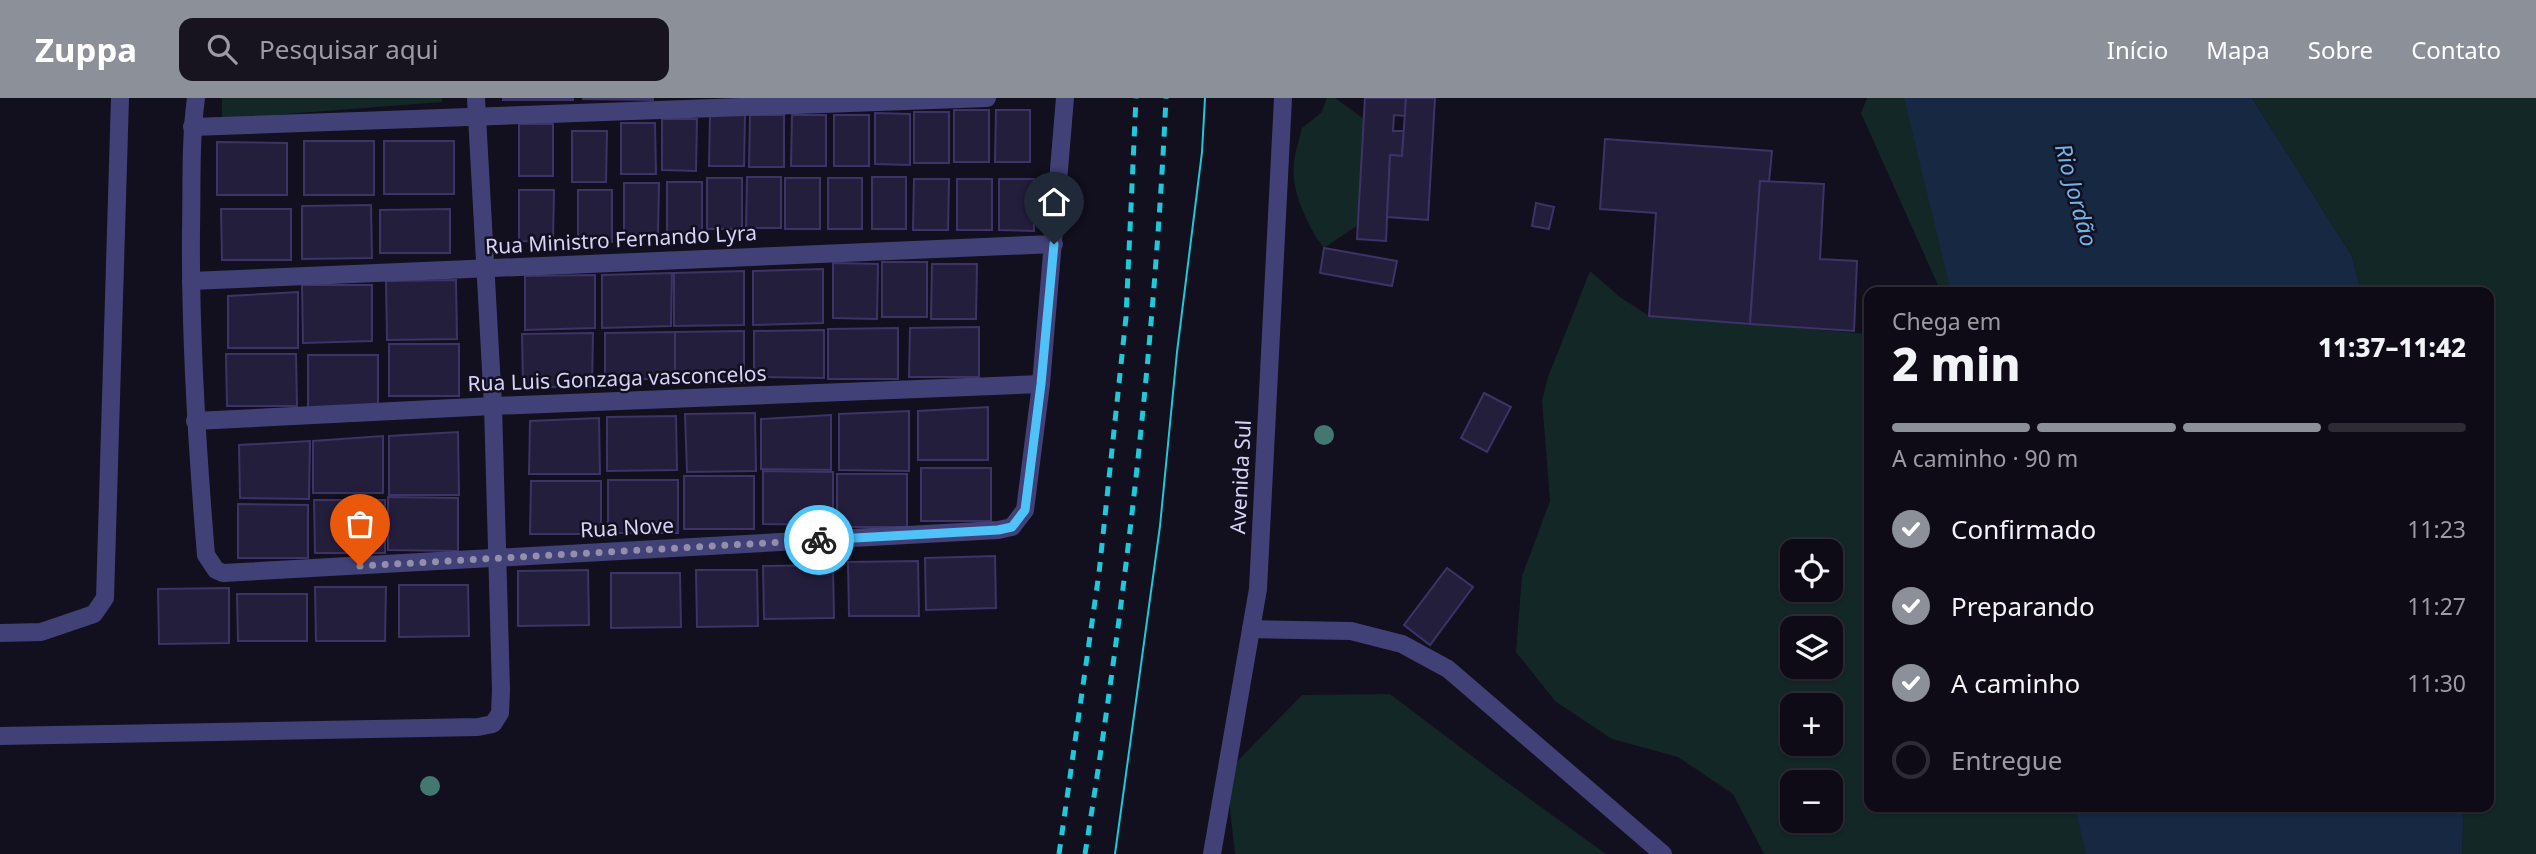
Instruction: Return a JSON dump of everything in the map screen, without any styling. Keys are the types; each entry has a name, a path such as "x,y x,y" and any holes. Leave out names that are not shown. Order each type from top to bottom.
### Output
{"street":[{"path":"0,633 41,632 94,614 105,598 120,98"},
{"path":"195,421 191,281 192,127 196,98"},
{"path":"0,736 478,727 493,724 500,713 501,690 493,406 476,98"},
{"path":"192,127 987,98"},
{"path":"1041,384 1065,98"},
{"name":"Avenida Sul","path":"1212,854 1258,589 1283,98"},
{"name":"Rua Ministro Fernando Lyra","path":"191,281 1054,244"},
{"name":"Rua Luis Gonzaga vasconcelos","path":"195,421 1041,384"},
{"name":"Rua Nove","path":"195,421 206,555 216,570 223,573 998,530 1012,527 1025,510 1041,384"},
{"path":"1251,629 1351,631 1402,644 1448,669 1663,854"}],"green space":[{"path":"222,98 442,98 442,102 222,119"},
{"path":"1327,98 1335,98 1364,119 1358,225 1324,248 1301,207 1293,172 1302,128 1321,113"},
{"path":"1867,98 1960,98 2017,287 1939,287 1861,113"},
{"path":"2252,98 2536,98 2536,854 2462,854 2464,812 2494,812 2494,287 2360,287 2352,256"},
{"path":"1590,271 1620,297 1649,316 1864,334 1864,812 2149,812 2159,854 1764,854 1733,794 1678,757 1612,739 1555,701 1516,652 1522,576 1550,501 1542,400 1548,377"},
{"path":"1390,694 1606,854 1235,854 1226,773 1302,695"}],"water":[{"name":"Rio Jordão","path":"1904,98 2252,98 2352,256 2360,287 1950,287"},
{"path":"2076,812 2464,812 2462,854 2086,854"}],"building":[{"path":"573,98 573,100 503,100"},
{"path":"653,98 653,100 583,99"},
{"path":"1365,98 1406,98 1405,116 1394,115 1393,131 1404,131 1402,156 1390,155 1386,241 1357,239"},
{"path":"1406,98 1435,98 1428,220 1387,217 1390,155 1402,156"},
{"path":"954,110 989,110 989,162 954,162"},
{"path":"996,110 1030,110 1030,162 995,162"},
{"path":"914,112 949,112 949,163 914,163"},
{"path":"875,113 910,114 910,165 875,164"},
{"path":"710,115 745,115 744,166 709,166"},
{"path":"750,115 784,115 784,167 749,167"},
{"path":"792,115 826,115 826,166 791,166"},
{"path":"834,115 869,115 869,166 834,166"},
{"path":"662,119 697,119 696,171 662,170"},
{"path":"621,123 655,123 656,174 621,174"},
{"path":"519,124 553,124 553,176 519,176"},
{"path":"572,131 607,131 606,182 572,182"},
{"path":"1605,139 1772,151 1769,182 1760,181 1750,324 1649,316 1656,213 1600,209"},
{"path":"304,141 374,141 374,195 304,195"},
{"path":"384,141 454,141 454,194 384,194"},
{"path":"217,142 287,143 287,195 217,195"},
{"path":"747,177 781,177 781,228 746,228"},
{"path":"872,177 906,177 906,229 872,229"},
{"path":"707,178 742,178 742,229 707,229"},
{"path":"785,178 820,178 820,229 785,229"},
{"path":"828,178 862,178 862,229 828,229"},
{"path":"914,179 949,179 948,230 913,230"},
{"path":"957,179 992,179 992,230 957,230"},
{"path":"999,179 1034,179 1034,231 999,230"},
{"path":"1760,181 1824,184 1820,259 1857,261 1854,331 1750,324"},
{"path":"667,182 702,182 702,234 667,233"},
{"path":"624,183 659,183 658,234 624,234"},
{"path":"519,190 554,190 553,242 519,241"},
{"path":"578,190 612,190 612,242 578,241"},
{"path":"1536,203 1554,207 1549,229 1532,226"},
{"path":"371,205 372,258 302,259 302,206"},
{"path":"221,209 291,209 291,260 222,260"},
{"path":"450,209 450,253 380,253 380,210"},
{"path":"1324,248 1397,261 1392,286 1320,273"},
{"path":"882,262 927,262 927,317 882,317"},
{"path":"833,263 878,264 877,319 833,318"},
{"path":"932,264 977,264 976,319 931,319"},
{"path":"823,269 823,323 753,325 753,271"},
{"path":"744,271 744,325 674,326 674,273"},
{"path":"672,273 671,326 602,328 602,275"},
{"path":"595,275 595,328 525,330 525,276"},
{"path":"456,280 457,339 387,340 386,281"},
{"path":"302,285 372,285 372,341 303,343"},
{"path":"298,292 298,348 228,348 228,296"},
{"path":"979,327 979,377 909,377 910,328"},
{"path":"898,328 898,379 828,379 828,329"},
{"path":"824,330 824,378 754,377 754,331"},
{"path":"744,331 744,383 675,383 675,332"},
{"path":"675,332 675,379 605,379 605,333"},
{"path":"593,333 592,387 523,387 522,334"},
{"path":"389,344 459,344 459,396 389,396"},
{"path":"226,354 296,354 297,406 227,406"},
{"path":"308,355 378,355 378,408 308,408"},
{"path":"1484,393 1511,407 1487,452 1461,438"},
{"path":"988,407 988,460 918,460 918,411"},
{"path":"909,411 909,471 839,470 839,414"},
{"path":"755,413 756,471 687,472 685,414"},
{"path":"831,415 831,470 761,469 761,419"},
{"path":"676,416 677,470 607,471 607,417"},
{"path":"599,418 600,474 529,474 530,421"},
{"path":"458,432 459,495 389,495 389,436"},
{"path":"383,436 383,493 313,493 313,441"},
{"path":"310,441 309,499 240,498 239,445"},
{"path":"921,468 991,468 991,521 921,521"},
{"path":"763,471 833,472 833,525 763,524"},
{"path":"837,474 907,474 907,527 837,527"},
{"path":"684,476 754,476 754,529 684,529"},
{"path":"608,480 678,480 678,533 608,533"},
{"path":"531,481 601,481 601,534 530,534"},
{"path":"388,497 458,498 458,551 388,550"},
{"path":"314,500 385,500 385,553 315,553"},
{"path":"238,504 308,505 308,558 238,558"},
{"path":"995,556 996,608 926,610 925,558"},
{"path":"918,561 919,616 849,616 848,562"},
{"path":"833,565 834,618 764,619 763,566"},
{"path":"1447,568 1473,587 1430,645 1404,625"},
{"path":"588,570 589,625 518,626 518,571"},
{"path":"696,570 757,570 758,626 697,627"},
{"path":"611,573 680,573 681,627 611,628"},
{"path":"399,585 468,585 469,636 399,637"},
{"path":"315,587 386,587 385,641 316,641"},
{"path":"229,588 229,643 159,644 158,589"},
{"path":"237,594 307,594 307,641 238,641"}],"tram line":[{"path":"1115,854 1160,526 1177,352 1202,152 1205,98"}],"railway":[{"path":"1059,854 1099,573 1126,317 1136,98"},
{"path":"1085,854 1113,666 1136,477 1154,288 1166,98"}],"way so far":[{"path":"360,566 819,540"}],"route":[{"path":"819,540 1012,527 1025,510 1041,384 1054,244"}]}
